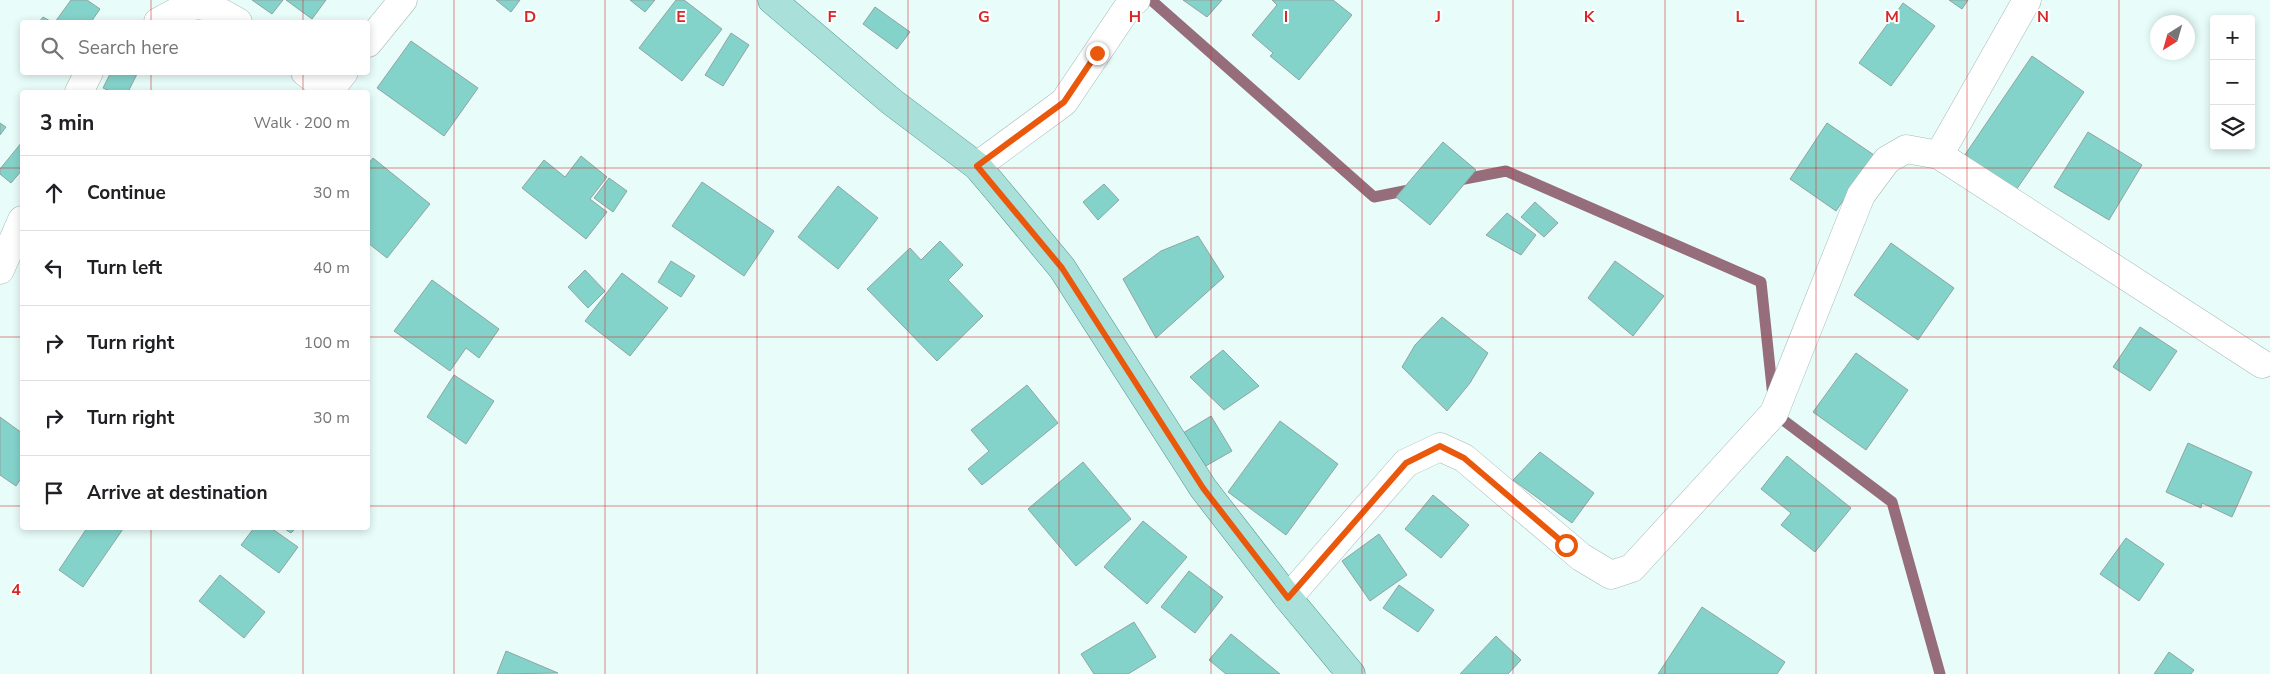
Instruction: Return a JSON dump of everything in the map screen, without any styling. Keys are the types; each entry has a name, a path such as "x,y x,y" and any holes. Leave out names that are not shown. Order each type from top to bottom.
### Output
{"main road":[{"path":"772,0 892,102 977,166 1062,268 1203,488 1288,598 1351,674"}],"street":[{"path":"370,41 403,0"},
{"path":"977,166 1064,102 1130,4 1136,0"},
{"path":"1938,155 2027,0"},
{"path":"161,20 187,5 200,2 216,6 235,20"},
{"path":"80,90 87,75"},
{"path":"309,75 329,90 342,75"},
{"path":"1288,598 1406,463 1440,446 1464,458 1581,558 1611,575 1632,568 1774,413 1861,195 1886,160 1906,149 1938,155 2262,364"},
{"path":"0,270 20,225"}],"building":[{"path":"71,0 87,0 100,9 92,20 56,20"},
{"path":"252,0 283,0 272,14"},
{"path":"286,0 326,0 312,19"},
{"path":"496,0 520,0 511,12"},
{"path":"630,0 655,0 645,12"},
{"path":"676,0 684,0 722,29 682,81 639,48"},
{"path":"1183,0 1222,0 1207,17"},
{"path":"1272,0 1333,0 1352,15 1299,80 1270,56 1273,53 1252,35 1277,5"},
{"path":"1949,0 1968,0 1962,9"},
{"path":"1903,3 1935,26 1891,86 1859,63"},
{"path":"875,7 910,32 897,49 863,24"},
{"path":"731,33 749,45 723,86 705,75"},
{"path":"411,41 478,88 444,136 377,88"},
{"path":"2032,56 2084,92 2007,203 1956,168"},
{"path":"110,75 136,75 129,90 108,90 103,88"},
{"path":"0,123 6,127 0,135"},
{"path":"1827,123 1874,155 1836,211 1790,179"},
{"path":"2088,132 2142,165 2109,220 2054,187"},
{"path":"1443,142 1476,170 1430,225 1396,197"},
{"path":"20,144 20,172 11,183 0,174 0,169"},
{"path":"581,156 607,177 590,199 607,212 586,239 522,188 544,160 565,177"},
{"path":"373,158 430,204 387,258 370,245 370,162"},
{"path":"609,178 627,191 613,212 594,198"},
{"path":"702,182 774,231 744,276 672,226"},
{"path":"1104,184 1119,200 1098,220 1083,202"},
{"path":"838,186 878,218 838,269 798,237"},
{"path":"1535,202 1558,223 1544,237 1521,217"},
{"path":"1507,213 1536,235 1521,255 1486,235"},
{"path":"1198,236 1224,277 1156,338 1123,279 1161,251"},
{"path":"940,241 963,265 948,280 983,316 937,361 867,289 910,248 921,260"},
{"path":"1891,243 1954,288 1918,340 1854,295"},
{"path":"671,261 695,276 681,297 658,282"},
{"path":"1615,261 1664,296 1633,336 1588,298"},
{"path":"585,270 605,291 588,308 568,287"},
{"path":"622,273 668,308 630,356 585,321"},
{"path":"432,280 499,329 479,358 466,348 450,371 394,331"},
{"path":"1442,317 1488,353 1470,383 1447,411 1402,367 1415,345"},
{"path":"2140,327 2177,351 2150,391 2113,367"},
{"path":"1223,350 1259,386 1224,410 1190,377"},
{"path":"1856,353 1908,390 1866,450 1813,412"},
{"path":"454,375 494,401 466,444 427,417"},
{"path":"1027,385 1058,423 982,485 968,469 989,451 971,430"},
{"path":"1211,416 1232,451 1204,467 1183,433"},
{"path":"0,417 20,432 20,480 16,486 0,475"},
{"path":"1280,421 1338,464 1286,535 1228,492"},
{"path":"2188,443 2252,472 2232,517 2202,503 2201,508 2166,492"},
{"path":"1540,452 1594,493 1572,523 1513,480"},
{"path":"1787,456 1851,508 1815,552 1781,525 1791,513 1761,489"},
{"path":"1083,462 1131,519 1076,566 1028,509"},
{"path":"1433,495 1469,525 1441,558 1405,529"},
{"path":"1143,521 1187,557 1147,604 1104,567"},
{"path":"86,530 122,530 83,587 59,570"},
{"path":"252,530 274,530 298,547 279,573 241,545"},
{"path":"1379,534 1407,575 1370,601 1342,561"},
{"path":"2126,538 2164,564 2139,601 2100,574"},
{"path":"1189,571 1223,597 1195,633 1161,607"},
{"path":"220,575 265,612 244,638 199,601"},
{"path":"1399,585 1434,610 1418,632 1383,608"},
{"path":"1702,607 1785,662 1777,674 1658,674"},
{"path":"1134,622 1156,657 1128,674 1094,674 1081,654"},
{"path":"1231,634 1280,674 1226,674 1209,660"},
{"path":"1496,636 1521,660 1508,674 1460,674"},
{"path":"506,651 558,673 497,674"},
{"path":"2169,652 2194,670 2191,674 2154,674"}],"waterway":[{"path":"1151,0 1374,197 1414,189"},
{"path":"1454,181 1506,171 1761,282 1773,397"},
{"path":"1774,413 1892,502 1940,674"}],"route":[{"path":"1097,53 1064,102 977,166 1062,268 1153,406 1203,488 1288,598 1406,463 1440,446 1464,458 1566,545"}]}
